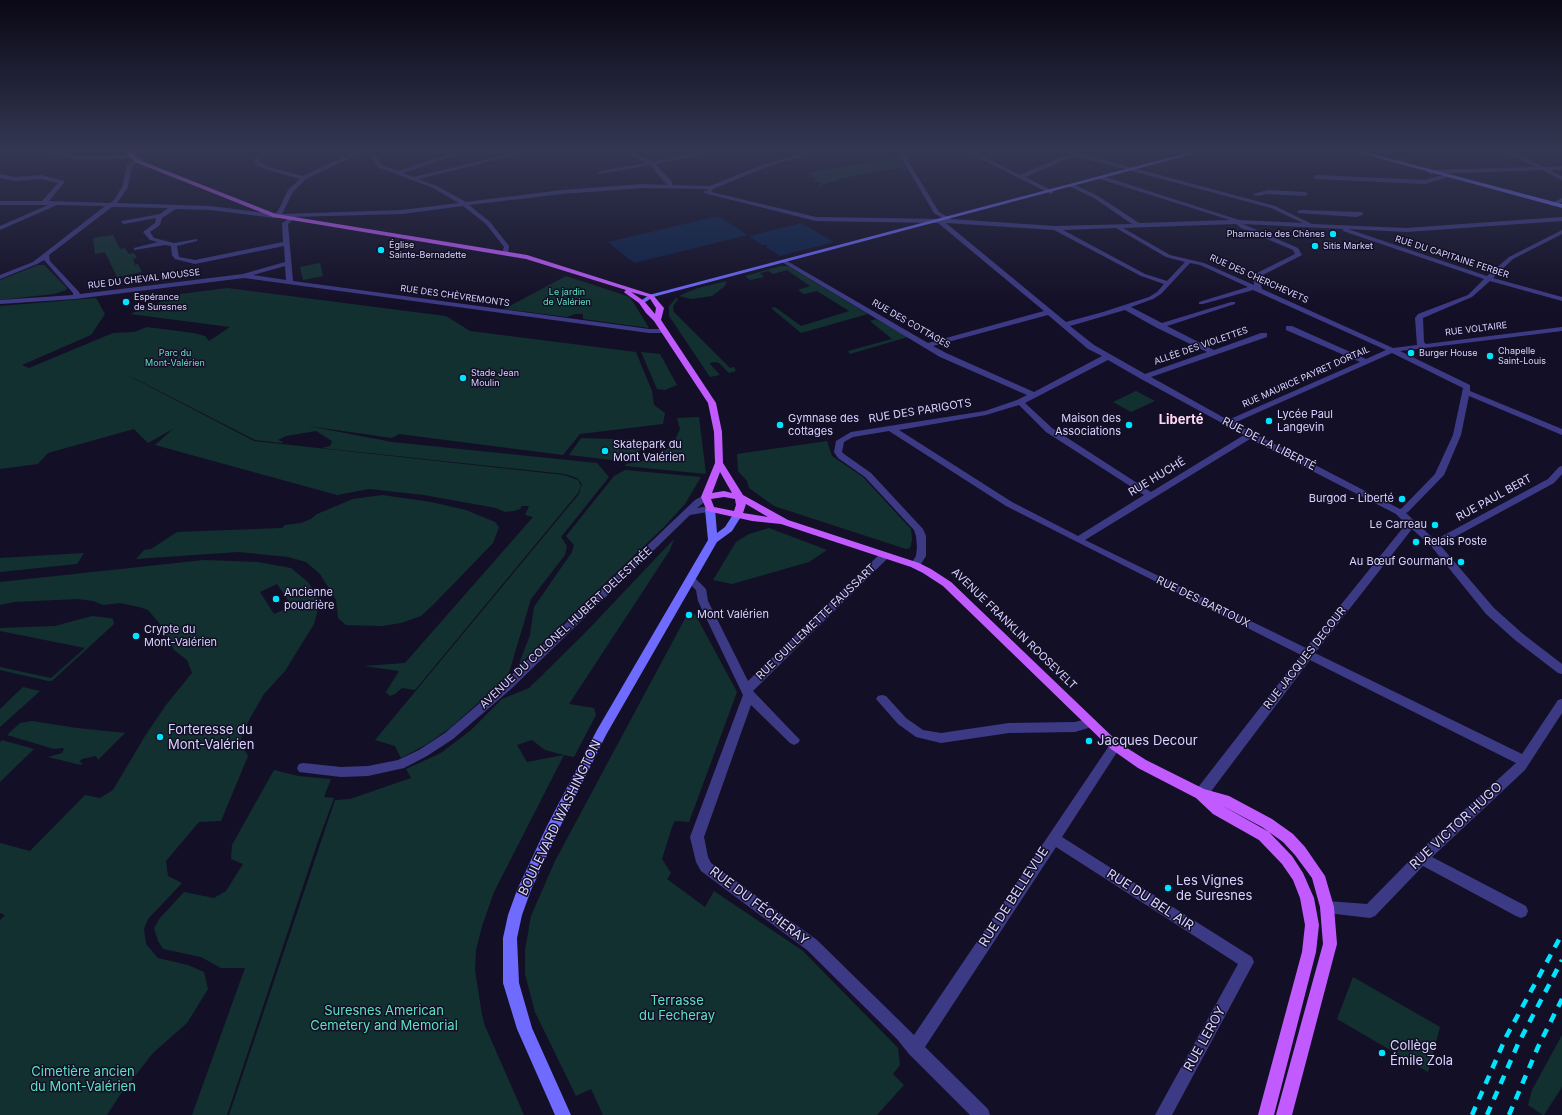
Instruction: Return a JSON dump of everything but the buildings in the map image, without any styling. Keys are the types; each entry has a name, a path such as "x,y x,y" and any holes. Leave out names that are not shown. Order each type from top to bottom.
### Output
{"main road":[{"path":"238,201 275,216 527,257 653,299 660,308 657,320"},
{"path":"642,302 653,299 663,299 695,286 1017,201"},
{"path":"1542,201 1562,206"},
{"path":"617,286 642,302 648,312 657,320 690,368 712,405 718,432 718,463 706,497 710,509 713,540"},
{"path":"718,463 739,497 740,505 737,515"},
{"path":"706,497 724,494 739,497"},
{"name":"AVENUE FRANKLIN ROOSEVELT","path":"739,497 785,522"},
{"name":"AVENUE FRANKLIN ROOSEVELT","path":"710,509 737,515 785,522 915,565 948,584 1115,746 1142,764 1201,794 1224,800 1267,823 1288,838 1300,851 1318,876 1327,907 1330,944 1284,1115"},
{"name":"BOULEVARD WASHINGTON","path":"563,1115 525,1029 511,983 510,938 515,915 527,884 598,739 713,540 729,530 737,515"},
{"name":"AVENUE FRANKLIN ROOSEVELT","path":"1201,794 1218,810 1264,836 1287,860 1298,877 1307,898 1312,925 1309,952 1266,1115"}],"street":[{"path":"0,277 46,258 114,201"},
{"path":"275,216 281,212 286,201"},
{"path":"460,201 488,224 507,247 504,253"},
{"path":"0,203 111,204 210,208 275,216 402,212 489,201"},
{"path":"745,201 816,218 940,221 1055,228 1238,222 1406,230 1562,219"},
{"path":"930,201 937,213 948,219"},
{"path":"1103,201 1139,226"},
{"path":"1173,201 1238,222 1243,226 1293,246 1300,254 1256,276 1257,288 1201,303"},
{"path":"1249,201 1273,207 1312,226"},
{"path":"1260,204 1264,201"},
{"path":"1269,201 1310,217"},
{"path":"1553,204 1560,201"},
{"path":"0,228 58,203"},
{"path":"174,207 159,217 158,224 146,232 152,239 174,244 195,240"},
{"path":"1300,212 1361,214"},
{"path":"124,222 164,215"},
{"path":"290,282 285,223 291,219"},
{"name":"RUE DE LA LIBERTÉ","path":"940,221 1091,347 1250,435 1399,512 1434,544 1490,611 1519,638 1562,670"},
{"name":"RUE DES CHERCHEVETS","path":"1118,227 1168,256 1202,264 1392,350 1463,384 1467,387 1466,392"},
{"name":"RUE DU CAPITAINE FERBER","path":"1338,227 1489,280 1562,299"},
{"path":"1055,228 1143,275 1167,284"},
{"path":"1423,345 1420,343 1419,318 1421,316 1470,296 1511,258 1562,232"},
{"path":"136,249 166,242"},
{"path":"174,244 175,256 177,258 195,262 287,243"},
{"path":"46,258 76,293 75,297"},
{"path":"1064,325 1125,308 1151,298 1159,293 1189,261"},
{"name":"RUE DES COTTAGES","path":"785,262 929,345 943,355 1032,394"},
{"name":"RUE DU CHEVAL MOUSSE","path":"0,302 75,297 244,276 288,263"},
{"name":"RUE DES CHÈVREMONTS","path":"244,276 649,331 664,331"},
{"path":"1160,326 1233,303"},
{"path":"1125,308 1214,353"},
{"path":"929,345 1049,312"},
{"path":"1289,328 1365,362"},
{"name":"RUE VOLTAIRE","path":"1392,350 1562,329"},
{"name":"ALLÉE DES VIOLETTES","path":"1144,377 1264,335"},
{"name":"RUE MAURICE PAYRET DORTAIL","path":"1228,423 1392,350"},
{"name":"RUE DES PARIGOTS","path":"915,565 921,556 922,547 921,536 918,529 868,475 841,456 838,452 840,441 851,435 986,413 1020,402 1032,394 1107,357"},
{"path":"1399,512 1404,510 1439,475 1457,435 1466,392 1562,432"},
{"path":"1020,402 1049,430 1150,495"},
{"name":"RUE DES BARTOUX","path":"890,428 1008,504 1524,761"},
{"name":"RUE HUCHÉ","path":"1078,540 1250,435"},
{"name":"RUE PAUL BERT","path":"1434,544 1551,481 1562,469"},
{"name":"AVENUE DU COLONEL HUBERT DELESTRÉE","path":"303,768 341,772 368,771 400,764 423,753 449,736 507,686 698,502 706,497"},
{"path":"688,512 710,509"},
{"name":"RUE JACQUES DECOUR","path":"1201,794 1391,547 1411,524"},
{"name":"RUE GUILLEMETTE FAUSSART","path":"748,692 885,555"},
{"path":"691,580 701,588 703,601 748,692 794,740"},
{"name":"RUE DU FÉCHERAY","path":"748,692 697,837 701,858 706,867 812,946 903,1032 914,1048 982,1115"},
{"path":"882,699 902,722 920,734 941,738 1009,728 1075,727 1091,723"},
{"name":"RUE VICTOR HUGO","path":"1327,907 1370,911 1421,858 1439,843 1520,766 1562,703"},
{"name":"RUE DE BELLEVUE","path":"914,1048 1115,746"},
{"name":"RUE DU BEL AIR","path":"1053,838 1247,962"},
{"path":"1421,858 1520,911"},
{"name":"RUE LEROY","path":"1163,1115 1247,962"}],"green space":[{"path":"113,235 120,249 125,248 129,254 134,253 137,258 133,259 135,265 138,264 142,272 117,277 105,252 95,254 93,238"},
{"path":"320,263 323,276 303,280 300,267"},
{"path":"38,265 44,265 67,288 66,290 54,294 0,300 0,280"},
{"path":"781,266 788,266 868,314 801,333 771,308 775,307 801,326 849,311 817,291 804,294 798,290 810,286 787,270 773,274 769,271 760,273 764,277 750,280 745,276"},
{"name":"Le jardin de Valérien","path":"566,276 630,297 649,328 583,319 583,314 575,314 567,317 504,309"},
{"path":"727,281 725,286 712,296 691,299 679,296 698,288"},
{"name":"Parc du Mont-Valérien","path":"227,288 446,316 470,331 636,352 652,391 654,405 665,413 663,424 580,434 563,455 399,434 392,438 308,426 392,442 597,463 609,477 561,537 567,546 565,555 531,599 508,676 450,728 427,744 401,758 395,746 375,740 579,494 582,484 577,478 565,474 322,448 330,446 332,441 316,431 286,436 278,440 283,442 282,443 255,440 134,378 124,376 133,378 254,441 564,475 578,480 581,486 578,493 415,690 402,688 390,696 386,692 399,671 364,666 405,663 533,517 525,515 529,506 522,506 520,509 505,512 496,508 424,495 369,489 337,495 155,445 173,429 148,443 134,429 48,453 38,464 0,469 0,306 96,298 105,314 91,335 22,365 29,368 113,333 134,332 147,327 193,333 205,336 209,341 230,327 130,314 181,294"},
{"path":"676,298 678,299 673,307 674,312 730,368 734,367 736,371 729,373 719,363 710,363 720,375 710,377 669,316 669,306"},
{"path":"876,319 908,337 850,354 848,351 892,339 870,321"},
{"path":"641,352 660,354 677,385 665,390 657,389"},
{"path":"1136,391 1155,401 1131,412 1113,402"},
{"path":"699,417 706,474 625,466 626,464 648,460 668,448 676,438 680,429 677,418"},
{"name":"Skatepark du Mont Valérien","path":"581,438 642,440 645,447 626,460 620,461 569,455"},
{"path":"827,441 832,456 863,477 911,529 912,540 910,548 906,549 774,506 749,488 747,481 738,471 737,454"},
{"path":"625,470 701,477 685,504 664,527 518,666 530,635 534,607 572,552 574,545 566,536 614,476"},
{"path":"382,495 431,502 466,510 495,522 499,527 493,543 433,605 421,616 401,623 382,626 346,625 338,618 336,600 320,574 306,562 288,557 238,552 136,559 144,550 151,549 177,532 282,528 285,525 301,523 311,519 317,514 353,499"},
{"path":"769,528 827,550 809,562 732,584 713,580 736,542 749,534"},
{"name":"Suresnes American Cemetery and Memorial","path":"674,539 670,550 569,704 594,708 596,715 574,757 564,755 494,892 482,926 476,950 475,970 482,1015 485,1026 524,1115 229,1115 335,800 350,799 411,778 406,769 441,753 471,730 502,699 529,688 584,634","holes":["532,740 545,750 564,755 527,762 517,745"]},
{"path":"84,553 77,564 0,572 0,558"},
{"name":"Cimetière ancien du Mont-Valérien","path":"204,560 258,562 291,568 308,582 318,597 318,609 314,624 285,671 264,694 249,720 240,741 248,756 221,821 199,822 166,861 168,876 182,883 148,919 144,929 146,944 158,958 188,965 204,972 208,989 187,1023 153,1053 120,1095 107,1115 0,1115 0,920 5,915 0,913 0,843 30,851 85,795 100,798 113,790 145,736 166,705 192,673 187,660 174,650 159,623 148,610 120,603 103,605 93,601 78,599 14,602 0,605 0,582","holes":["277,584 292,606 274,614 260,592"]},
{"name":"Terrasse du Fecheray","path":"688,613 695,614 737,692 689,822 675,821 672,827 662,859 671,873 667,879 705,907 714,891 803,951 898,1048 900,1065 893,1074 904,1085 877,1115 603,1115 591,1089 576,1096 535,1012 525,974 525,950 531,916 555,861"},
{"path":"92,616 113,619 114,624 52,681 0,670 0,667 51,678 85,648 0,631 0,628 55,626"},
{"path":"23,687 40,691 0,727 0,709"},
{"path":"32,721 125,733 98,760 96,756 82,759 79,762 83,763 81,765 48,757 62,753 63,748 54,749 7,735 20,723"},
{"path":"2,740 34,749 0,782 0,742"},
{"path":"274,770 298,776 331,779 324,797 334,798 317,844 227,1115 192,1115 245,968 221,968 201,957 163,949 158,941 154,928 160,918 184,892 214,898 226,891 243,864 231,859 232,845"},
{"path":"1353,977 1440,1027 1428,1072 1337,1019"},
{"path":"1562,1035 1562,1087 1543,1115 1528,1105 1532,1090"}],"water":[{"path":"718,216 748,235 634,263 608,242"},
{"path":"801,223 834,242 780,256 766,247 767,245 762,245 749,236"}],"railway":[{"path":"1472,1115 1506,1037 1562,934"},
{"path":"1487,1115 1518,1044 1562,960"},
{"path":"1509,1115 1538,1047 1562,999"}],"place":[{"name":"Pharmacie des Chênes","path":"1333,234"},
{"name":"Sitis Market","path":"1315,246"},
{"name":"Église Sainte-Bernadette","path":"381,250"},
{"name":"Espérance de Suresnes","path":"126,302"},
{"name":"Burger House","path":"1411,353"},
{"name":"Chapelle Saint-Louis","path":"1490,356"},
{"name":"Stade Jean Moulin","path":"463,378"},
{"name":"Lycée Paul Langevin","path":"1269,421"},
{"name":"Gymnase des cottages","path":"780,425"},
{"name":"Maison des Associations","path":"1129,425"},
{"name":"Skatepark du Mont Valérien","path":"605,451"},
{"name":"Burgod - Liberté","path":"1402,499"},
{"name":"Le Carreau","path":"1435,525"},
{"name":"Relais Poste","path":"1416,542"},
{"name":"Au Bœuf Gourmand","path":"1461,562"},
{"name":"Ancienne poudrière","path":"276,599"},
{"name":"Mont Valérien","path":"689,615"},
{"name":"Crypte du Mont-Valérien","path":"136,636"},
{"name":"Forteresse du Mont-Valérien","path":"160,737"},
{"name":"Jacques Decour","path":"1089,741"},
{"name":"Les Vignes de Suresnes","path":"1168,888"},
{"name":"Collège Émile Zola","path":"1382,1053"}],"district":[{"name":"Liberté","path":"1181,420"}]}
